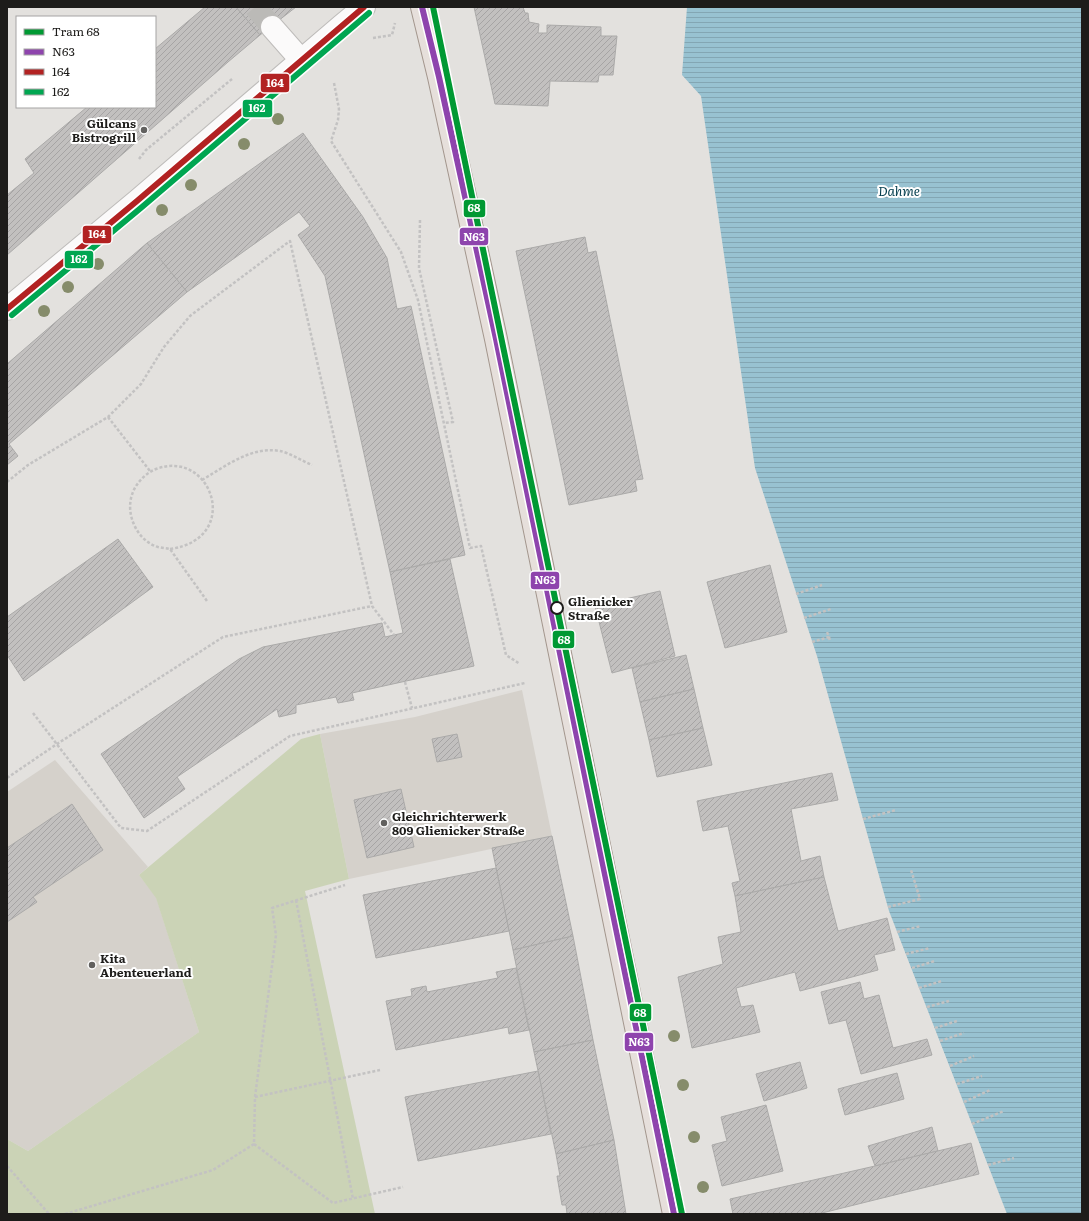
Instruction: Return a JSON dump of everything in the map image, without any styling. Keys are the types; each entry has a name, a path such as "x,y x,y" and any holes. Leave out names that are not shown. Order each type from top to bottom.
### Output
{"main road":[{"path":"422,7 439,77 494,331 674,1214"}],"street":[{"path":"7,309 137,201 364,7"},
{"path":"272,27 301,60"}],"path":[{"path":"366,40 392,35"},
{"path":"334,83 339,110 338,120 331,141 401,252 418,300 470,548 481,546 506,655 520,664"},
{"path":"420,220 419,268 453,422 444,423"},
{"path":"7,482 28,465 108,417 141,384 164,348 190,316 290,241 372,606 394,635"},
{"path":"108,417 150,471"},
{"path":"202,480 240,458 258,452 280,451 312,465"},
{"path":"164,466 178,466 192,471 202,480 210,492 213,506 211,520 205,532 195,541 184,547 170,549 157,547 146,540 137,531 131,519 130,506 132,493 140,481 150,471 164,466"},
{"path":"170,549 207,600"},
{"path":"796,594 822,585"},
{"path":"7,778 223,637 372,606"},
{"path":"804,618 831,609"},
{"path":"828,632 830,642"},
{"path":"812,642 828,637"},
{"path":"406,682 412,708"},
{"path":"33,713 121,828 147,831 290,736 525,683"},
{"path":"863,819 896,810"},
{"path":"888,907 920,899 911,870"},
{"path":"254,1144 256,1097 276,935 272,908 345,885"},
{"path":"296,900 353,1199"},
{"path":"898,932 921,926"},
{"path":"906,954 930,948"},
{"path":"912,968 935,961"},
{"path":"919,988 942,981"},
{"path":"927,1007 949,1001"},
{"path":"935,1028 957,1020"},
{"path":"940,1041 964,1033"},
{"path":"950,1066 974,1056"},
{"path":"256,1097 380,1070"},
{"path":"957,1084 982,1076"},
{"path":"964,1102 990,1090"},
{"path":"972,1124 1004,1112"},
{"path":"254,1144 332,1203 403,1187"},
{"path":"65,1214 213,1170 254,1144"},
{"path":"988,1165 1014,1158"},
{"path":"7,1166 49,1214"}],"shaded area":[{"path":"522,690 552,836 349,879 320,734 415,717"},
{"name":"Kita Abenteuerland","path":"55,760 148,867 139,875 156,897 199,1032 28,1151 7,1139 7,792"}],"green space":[{"path":"320,734 349,879 305,891 375,1214 7,1214 7,1139 28,1151 199,1032 156,898 139,875 301,739"}],"water":[{"name":"Dahme","path":"687,7 1082,7 1082,1214 1007,1214 889,911 817,656 755,468 701,96 682,75"}],"building":[{"path":"205,7 236,7 260,35 7,255 7,195 34,173 25,159 86,108 156,108 156,48"},
{"path":"236,7 296,7 260,35"},
{"path":"474,7 523,7 525,13 528,13 529,22 539,24 538,33 547,33 547,25 601,27 601,36 617,36 613,75 599,75 598,82 550,81 548,106 495,104"},
{"path":"303,133 363,217 387,258 397,309 411,306 465,555 390,572 325,276 298,235 310,226 299,212 187,292 147,243"},
{"path":"585,237 588,253 596,251 643,479 635,480 637,491 569,505 516,251"},
{"path":"147,243 187,292 9,444 18,456 7,465 7,364"},
{"path":"118,539 153,587 24,681 7,655 7,617"},
{"path":"450,559 474,666 352,693 354,700 338,703 336,697 296,705 296,713 279,717 277,709 177,777 185,789 144,818 101,754 239,659 263,647 382,623 385,637 403,633 390,572"},
{"path":"770,565 787,632 725,648 707,582"},
{"path":"660,591 675,656 612,673 595,606"},
{"path":"686,655 694,689 640,702 632,668"},
{"path":"694,689 703,728 649,740 640,702"},
{"path":"703,728 712,765 657,777 649,740"},
{"path":"457,734 462,757 437,762 432,739"},
{"path":"832,773 838,800 791,809 801,861 820,856 824,877 735,896 732,883 740,881 728,826 703,831 697,801"},
{"name":"Gleichrichterwerk 809 Glienicker Straße","path":"401,789 414,847 367,858 354,800"},
{"path":"72,804 103,850 33,897 37,902 7,922 7,848"},
{"path":"552,836 573,936 513,950 492,848"},
{"path":"496,868 509,931 376,958 363,895"},
{"path":"824,877 838,931 887,918 895,950 874,955 878,970 800,991 795,972 736,988 741,1007 753,1005 760,1032 692,1048 678,977 723,964 718,937 741,932 735,896"},
{"path":"573,936 593,1040 534,1052 513,950"},
{"path":"516,968 529,1030 509,1034 508,1027 396,1050 386,1001 412,996 411,989 426,986 427,992 498,978 496,972"},
{"path":"860,982 864,999 879,995 893,1048 927,1039 932,1055 861,1074 846,1020 829,1024 821,992"},
{"path":"593,1040 614,1140 556,1154 534,1052"},
{"path":"800,1062 807,1088 764,1101 756,1074"},
{"path":"538,1071 551,1134 418,1161 405,1097"},
{"path":"897,1073 904,1099 845,1115 838,1089"},
{"path":"766,1105 783,1171 722,1186 712,1145 727,1141 721,1117"},
{"path":"932,1127 938,1151 875,1166 868,1146"},
{"path":"614,1140 626,1214 567,1214 566,1205 562,1205 557,1176 560,1176 556,1154"},
{"path":"971,1143 979,1174 818,1214 733,1214 730,1199"}],"tunnel":[{"path":"255,7 272,27"}],"tram line":[{"name":"68","path":"433,7 682,1214"}],"transit line":[{"name":"164","path":"7,309 137,201 364,7"},
{"name":"N63","path":"422,7 439,77 496,339 674,1214"},
{"name":"162","path":"12,315 142,207 369,13"}],"place":[{"name":"Gülcans Bistrogrill","path":"144,130"},
{"name":"Glienicker Straße","path":"557,608"},
{"name":"Gleichrichterwerk 809 Glienicker Straße","path":"384,823"},
{"name":"Kita Abenteuerland","path":"92,965"}]}
